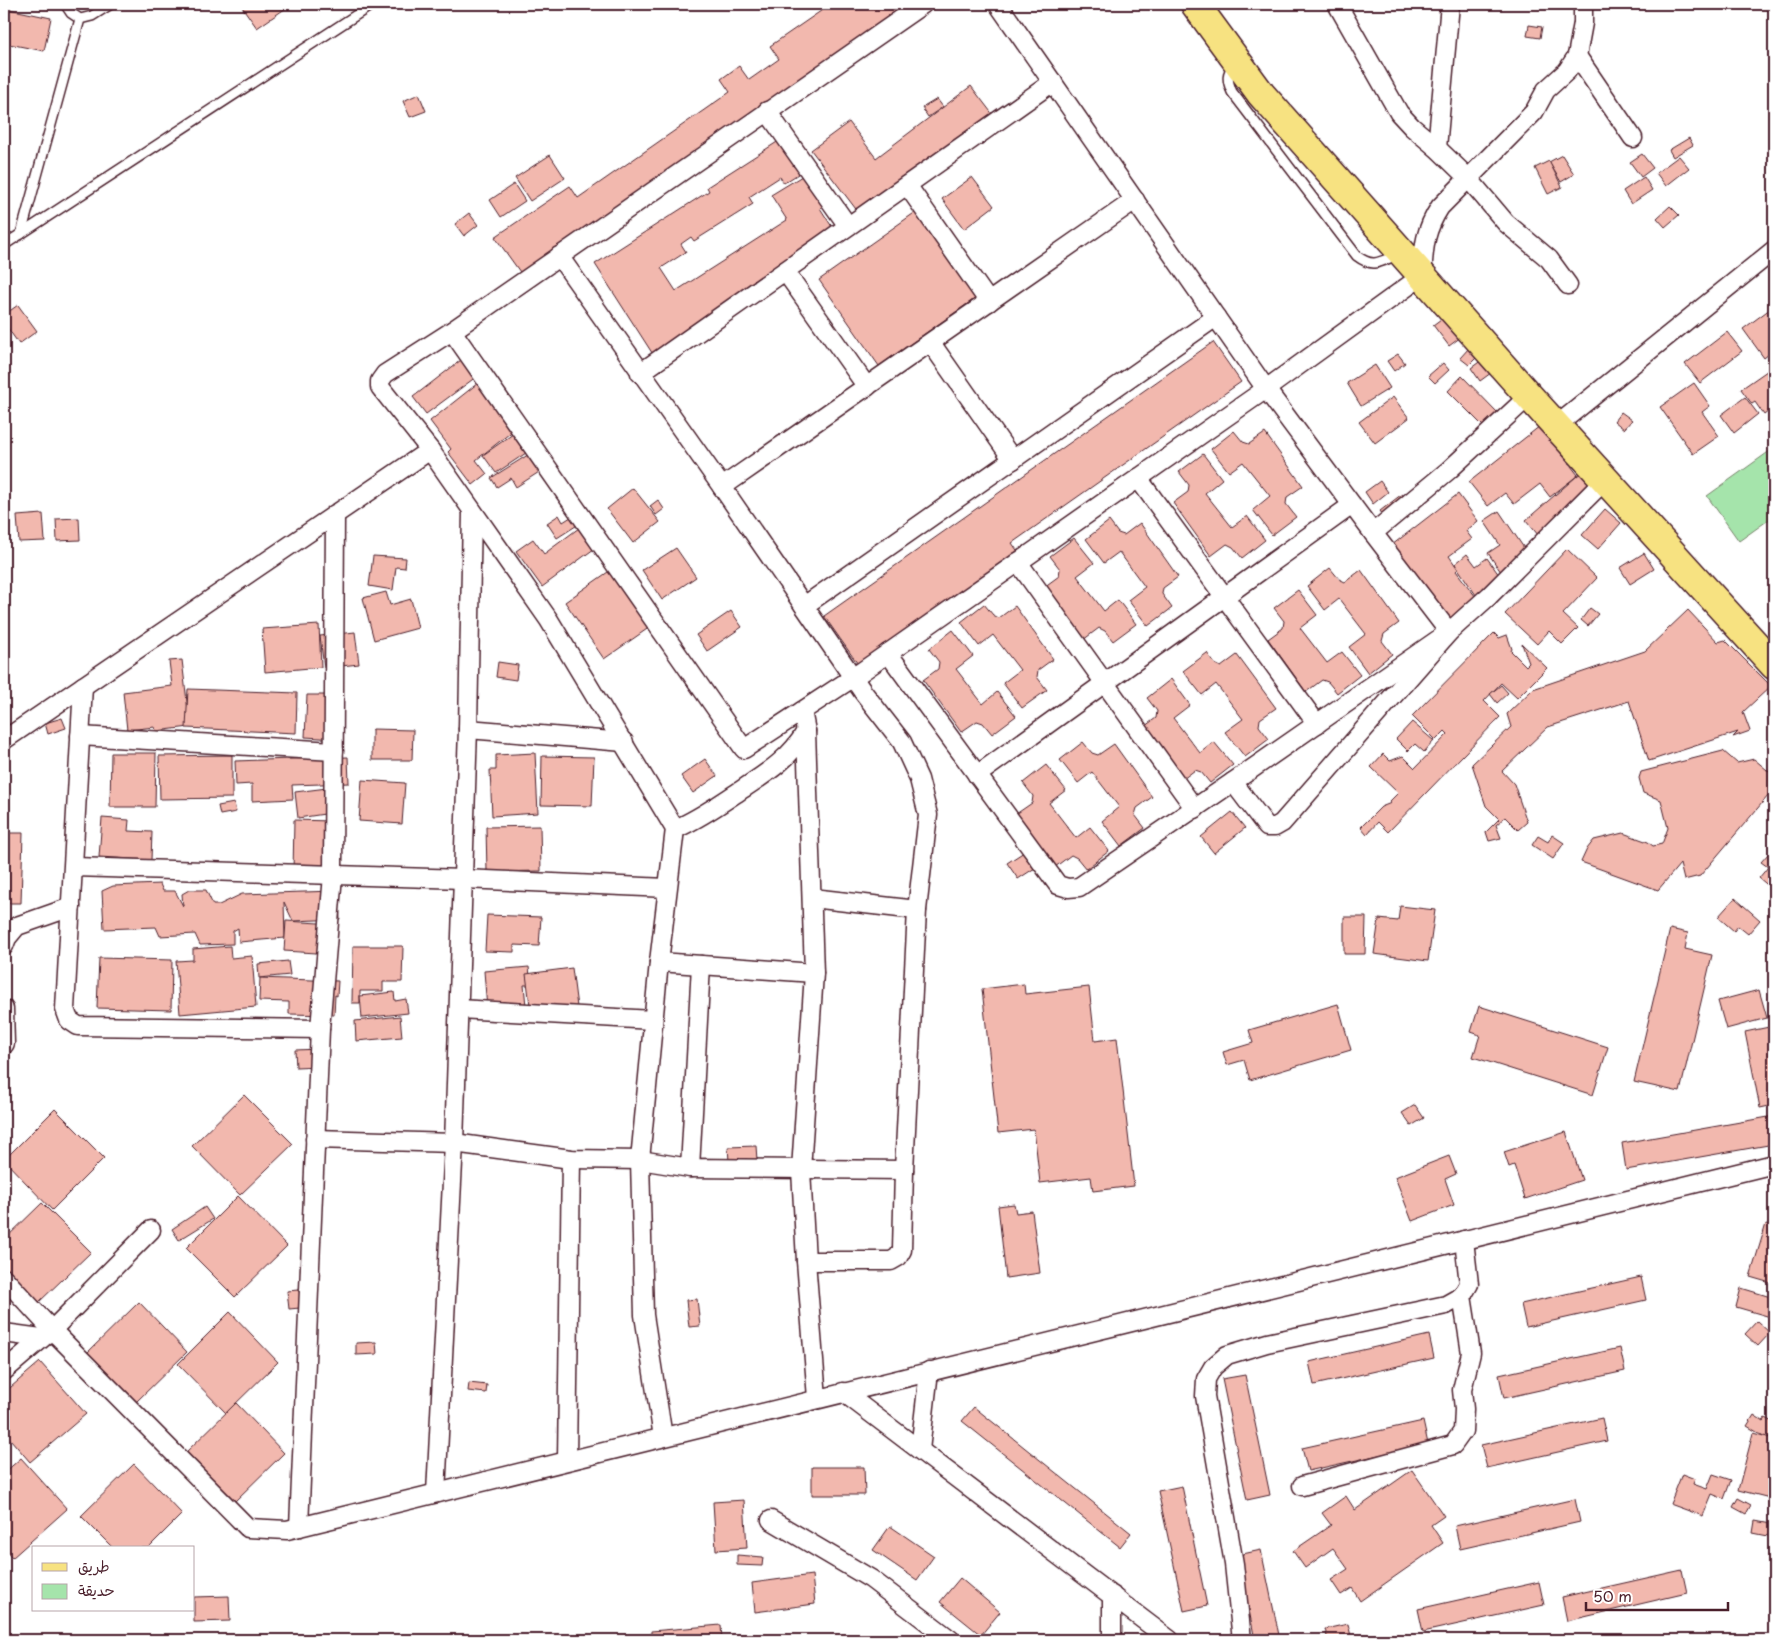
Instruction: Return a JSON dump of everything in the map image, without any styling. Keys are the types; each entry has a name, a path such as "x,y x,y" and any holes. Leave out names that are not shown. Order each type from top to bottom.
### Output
{"main road":[{"path":"1195,4 1261,94 1528,396 1774,665"}],"street":[{"path":"663,1437 644,1315 640,1160 659,962 675,829 624,742 548,620 430,450 380,386 380,381 385,374 452,331 923,4"},
{"path":"998,4 1266,389 1372,533 1449,632"},
{"path":"1337,4 1399,113 1468,178 1506,223 1549,259 1568,285"},
{"path":"1437,148 1450,4"},
{"path":"452,331 744,749 854,677 1266,389 1422,276 1425,237 1431,221 1440,207 1534,112 1546,90 1567,72 1577,56 1583,23 1583,4"},
{"path":"1577,56 1634,138"},
{"path":"640,373 1053,82"},
{"path":"768,112 848,226"},
{"path":"907,185 989,302"},
{"path":"722,487 1135,200"},
{"path":"1556,426 1774,250"},
{"path":"559,256 722,487 863,692 902,742 919,779 928,815 917,910 904,1170 902,1250 898,1257 891,1260 806,1261"},
{"path":"785,271 867,387"},
{"path":"804,606 1216,317"},
{"path":"931,342 1013,460"},
{"path":"1372,533 1449,470 1528,396"},
{"path":"4,740 430,450"},
{"path":"1138,478 1317,724"},
{"path":"1234,782 1267,827 1275,827 1282,823 1449,632 1489,596 1606,480"},
{"path":"978,775 1352,506"},
{"path":"436,1493 459,1009 468,729 472,511"},
{"path":"299,1527 320,1029 333,874 336,514"},
{"path":"1018,562 1195,809"},
{"path":"888,653 1058,885 1068,888 1079,887 1195,809 1449,632"},
{"path":"83,686 65,1009 69,1020 78,1026 320,1029"},
{"path":"802,711 806,731 814,973 801,1170 817,1398"},
{"path":"468,729 624,742"},
{"path":"675,829 692,822 778,765 800,742 806,731"},
{"path":"80,736 334,751"},
{"path":"74,867 463,878 667,888"},
{"path":"812,898 917,910"},
{"path":"4,946 7,938 17,926 72,907"},
{"path":"659,962 814,973"},
{"path":"690,1168 701,965"},
{"path":"4,1009 4,1046"},
{"path":"459,1009 653,1020"},
{"path":"315,1139 454,1143 571,1159 640,1160 690,1168 904,1170"},
{"path":"567,1460 571,1159"},
{"path":"4,1278 46,1334 248,1528 287,1530 817,1398 1774,1164"},
{"path":"4,1371 46,1334 151,1230"},
{"path":"1242,1640 1234,1564 1205,1396 1206,1379 1213,1367 1227,1355 1267,1343 1446,1305 1462,1296 1469,1284 1464,1240"},
{"path":"1302,1486 1453,1445 1463,1430 1464,1409 1462,1390 1471,1352 1462,1296"},
{"path":"4,1333 46,1334"},
{"path":"920,1450 929,1371"},
{"path":"843,1392 1170,1640"},
{"path":"771,1520 871,1579 951,1640"},
{"path":"1112,1595 1112,1640"}],"lane":[{"path":"65,4 80,19"},
{"path":"80,19 92,16 111,4"},
{"path":"4,245 373,4"},
{"path":"21,234 80,19"}],"green space":[{"path":"1774,448 1774,516 1739,541 1707,496"}],"building":[{"path":"240,4 292,4 257,28"},
{"path":"831,4 923,4 525,279 495,237 570,186 578,198 730,92 721,79 739,66 749,80 779,59 770,46"},
{"path":"4,8 51,18 44,51 4,43"},
{"path":"1529,25 1542,27 1540,38 1527,36"},
{"path":"971,86 997,120 865,221 811,150 849,122 876,158"},
{"path":"419,94 426,111 410,117 403,101"},
{"path":"937,99 943,107 928,117 922,108"},
{"path":"785,137 806,169 784,183 780,177 749,197 753,204 694,241 691,237 681,244 686,252 661,268 676,291 787,220 771,195 807,173 827,204 820,208 841,241 656,359 595,264 709,191 707,187"},
{"path":"1689,138 1693,145 1673,157 1669,150"},
{"path":"1642,154 1653,168 1641,177 1630,162"},
{"path":"550,155 565,178 530,201 515,178"},
{"path":"1562,155 1574,174 1561,182 1549,162"},
{"path":"1679,156 1689,168 1666,186 1656,173"},
{"path":"1549,161 1562,187 1548,194 1535,168"},
{"path":"972,177 994,206 964,229 942,199"},
{"path":"1644,177 1652,190 1631,204 1623,191"},
{"path":"514,184 525,201 501,217 490,200"},
{"path":"1670,206 1679,215 1665,227 1657,218"},
{"path":"920,209 980,295 879,366 819,280"},
{"path":"469,213 478,225 464,236 455,224"},
{"path":"18,305 37,331 19,344 4,323 4,315"},
{"path":"1774,306 1774,350 1764,358 1743,329"},
{"path":"1449,313 1465,334 1449,346 1433,325"},
{"path":"1727,332 1742,351 1700,383 1685,364"},
{"path":"1213,342 1241,382 1012,543 1019,553 860,667 824,616"},
{"path":"1469,348 1478,356 1469,365 1460,358"},
{"path":"1398,354 1405,363 1394,371 1387,361"},
{"path":"1486,357 1495,370 1480,381 1471,368"},
{"path":"475,359 484,371 426,414 413,397 461,360 466,366"},
{"path":"1443,363 1449,370 1435,383 1428,376"},
{"path":"1375,365 1390,388 1361,406 1347,383"},
{"path":"1774,366 1774,407 1764,415 1755,402 1752,404 1741,389"},
{"path":"1462,376 1498,413 1484,427 1448,391"},
{"path":"478,383 514,430 476,460 487,474 473,485 448,452 451,449 430,421"},
{"path":"1694,383 1710,406 1702,412 1719,436 1693,454 1660,407"},
{"path":"1393,397 1409,418 1375,443 1359,422"},
{"path":"1745,397 1758,414 1734,433 1721,415"},
{"path":"1621,412 1632,420 1624,429 1614,421"},
{"path":"1540,426 1578,475 1550,497 1540,484 1514,504 1505,493 1488,506 1469,482"},
{"path":"1234,431 1243,442 1249,444 1265,433 1303,486 1287,497 1286,504 1296,517 1272,535 1253,510 1270,496 1243,462 1229,472 1211,449"},
{"path":"513,434 526,453 496,473 483,455"},
{"path":"539,448 550,465 516,487 511,478 497,487 491,478"},
{"path":"1203,454 1222,479 1205,493 1232,527 1247,516 1265,540 1242,558 1233,547 1227,544 1211,556 1173,503 1188,492 1189,485 1179,472"},
{"path":"1591,464 1604,478 1538,535 1526,520"},
{"path":"1380,481 1388,492 1373,504 1365,492"},
{"path":"633,488 660,522 633,543 607,509"},
{"path":"1402,494 1411,506 1389,523 1380,511"},
{"path":"1458,494 1478,521 1466,531 1472,539 1449,556 1458,569 1456,571 1479,601 1466,607 1449,620 1392,545"},
{"path":"658,500 664,509 656,515 650,506"},
{"path":"1605,509 1621,523 1598,549 1582,535"},
{"path":"1499,511 1528,554 1501,572 1488,553 1500,545 1484,521"},
{"path":"43,514 45,541 19,542 17,516"},
{"path":"559,515 563,522 574,515 579,524 557,538 547,523"},
{"path":"79,518 80,540 57,541 56,519"},
{"path":"1109,521 1118,533 1124,535 1140,523 1178,577 1163,588 1162,594 1172,608 1148,626 1128,600 1145,587 1119,552 1104,563 1086,539"},
{"path":"583,525 598,546 542,587 516,551 533,539 544,554"},
{"path":"1074,538 1094,563 1077,576 1104,611 1118,600 1136,624 1113,641 1105,631 1099,628 1083,640 1044,587 1059,576 1060,569 1050,556"},
{"path":"676,548 696,577 662,600 642,570"},
{"path":"1567,549 1597,578 1563,614 1578,628 1562,644 1549,631 1537,644 1505,614"},
{"path":"1644,553 1654,569 1630,584 1620,568"},
{"path":"1467,554 1476,566 1487,558 1504,582 1480,601 1455,564"},
{"path":"373,556 406,558 405,568 396,567 393,590 369,586"},
{"path":"618,565 650,627 604,659 565,602"},
{"path":"1330,568 1339,579 1345,582 1361,570 1399,623 1384,634 1382,641 1392,654 1368,673 1349,647 1366,634 1339,599 1325,610 1307,586"},
{"path":"1298,590 1317,615 1300,628 1327,663 1342,652 1360,675 1337,693 1328,682 1322,680 1306,692 1268,639 1283,628 1284,621 1274,608"},
{"path":"386,592 390,605 411,599 418,628 374,640 363,598"},
{"path":"984,604 993,615 999,618 1015,606 1053,659 1038,670 1037,677 1047,690 1022,708 1003,683 1020,670 993,635 979,646 961,622"},
{"path":"1590,608 1598,614 1588,626 1581,620"},
{"path":"1688,610 1718,642 1725,640 1771,686 1743,712 1750,731 1733,737 1738,732 1649,761 1629,701 1548,727 1502,771 1514,784 1527,822 1518,830 1505,817 1496,825 1501,838 1489,841 1486,832 1499,819 1486,806 1472,764 1511,727 1507,714 1533,689 1645,651"},
{"path":"731,611 742,627 707,651 696,635"},
{"path":"319,625 321,667 265,672 262,629"},
{"path":"953,630 973,656 956,669 983,704 997,692 1016,716 992,734 983,723 977,721 961,732 923,680 938,669 939,662 929,649"},
{"path":"355,632 359,664 324,668 320,636"},
{"path":"1494,633 1499,638 1507,635 1511,651 1526,666 1529,663 1522,644 1547,668 1517,698 1501,683 1484,701 1500,717 1388,832 1378,822 1367,834 1361,827 1381,807 1391,803 1389,802 1398,793 1371,767 1383,754 1390,761 1403,756 1415,768 1448,734 1445,731 1436,740 1412,716"},
{"path":"1207,653 1215,664 1221,667 1237,655 1276,708 1260,719 1259,726 1269,739 1245,757 1225,732 1243,719 1216,684 1202,695 1183,671"},
{"path":"182,660 190,727 156,731 155,727 127,730 123,692 172,686 169,661"},
{"path":"498,662 518,665 516,680 496,677"},
{"path":"1171,679 1190,705 1173,718 1200,753 1214,742 1233,765 1210,783 1201,772 1195,770 1179,782 1141,729 1156,718 1157,711 1147,698"},
{"path":"1501,685 1508,693 1497,703 1490,694"},
{"path":"188,689 297,693 296,733 186,728"},
{"path":"307,695 335,695 336,739 305,737"},
{"path":"62,718 66,728 48,734 45,723"},
{"path":"1412,722 1434,741 1424,752 1415,744 1408,751 1396,739"},
{"path":"372,729 413,730 412,760 372,760"},
{"path":"1083,742 1092,753 1098,755 1114,744 1152,797 1137,808 1135,815 1145,828 1121,846 1102,821 1119,807 1092,772 1078,783 1060,760"},
{"path":"1723,751 1737,763 1754,759 1773,775 1774,789 1700,876 1684,880 1680,864 1658,890 1581,862 1594,840 1623,833 1648,842 1653,846 1662,844 1668,828 1661,800 1643,793 1639,778 1641,772"},
{"path":"111,753 156,753 155,807 110,807"},
{"path":"535,753 538,813 492,816 490,770 496,770 496,755"},
{"path":"232,755 232,798 160,799 159,756"},
{"path":"542,756 594,757 592,806 541,805"},
{"path":"348,757 349,783 292,785 293,799 252,801 252,784 236,785 235,761"},
{"path":"705,759 717,776 693,793 681,776"},
{"path":"1046,765 1066,790 1049,803 1076,838 1090,827 1109,851 1086,869 1077,858 1071,855 1055,867 1016,814 1032,803 1033,796 1023,783"},
{"path":"362,780 405,783 402,824 359,821"},
{"path":"335,787 338,812 298,818 295,792"},
{"path":"234,803 236,812 220,815 218,806"},
{"path":"1232,812 1245,828 1214,853 1201,837"},
{"path":"102,818 129,820 128,831 152,832 151,860 99,857"},
{"path":"294,820 331,821 337,873 293,872"},
{"path":"540,826 541,871 487,872 486,827"},
{"path":"4,833 23,833 21,903 4,903"},
{"path":"1552,835 1564,843 1553,859 1532,845 1538,836 1548,842"},
{"path":"1024,852 1035,868 1018,879 1007,863"},
{"path":"1769,853 1774,858 1774,885 1771,888 1759,878 1768,867 1761,862"},
{"path":"160,884 163,891 175,891 183,906 182,894 189,890 206,890 213,905 219,905 242,894 335,891 339,899 340,919 293,921 284,902 285,938 239,942 238,928 233,931 233,944 200,945 195,934 160,936 156,927 104,929 102,891 113,886"},
{"path":"1735,898 1760,920 1748,934 1738,926 1734,931 1718,917"},
{"path":"1400,906 1435,910 1428,961 1374,954 1379,919 1398,921"},
{"path":"487,915 541,917 539,946 514,945 514,952 485,951"},
{"path":"1344,917 1366,917 1365,954 1344,954"},
{"path":"286,921 335,924 333,954 284,951"},
{"path":"1670,929 1688,933 1685,949 1712,955 1680,1092 1634,1082"},
{"path":"230,946 231,958 252,956 256,1007 180,1014 176,961 193,960 193,949"},
{"path":"353,946 403,946 402,982 383,982 383,991 360,991 360,1003 352,1003"},
{"path":"99,958 172,960 171,1010 97,1008"},
{"path":"288,961 290,975 259,978 258,964"},
{"path":"529,967 531,985 524,985 526,1006 487,1009 484,971"},
{"path":"572,968 577,1007 531,1013 526,974"},
{"path":"260,978 338,981 334,1015 289,1014 289,1002 259,1001"},
{"path":"1024,984 1025,994 1089,987 1095,1041 1117,1038 1134,1186 1093,1191 1091,1177 1040,1183 1034,1129 998,1133 982,989"},
{"path":"1759,990 1767,1018 1726,1029 1718,1001"},
{"path":"394,992 395,1001 406,999 408,1013 362,1018 360,996"},
{"path":"1338,1004 1351,1050 1250,1080 1244,1060 1227,1065 1223,1052 1253,1043 1249,1030"},
{"path":"1479,1006 1608,1047 1593,1095 1473,1057 1480,1035 1471,1032"},
{"path":"400,1016 402,1037 356,1041 355,1021"},
{"path":"1774,1026 1774,1105 1760,1108 1745,1032"},
{"path":"320,1049 320,1066 296,1067 295,1050"},
{"path":"244,1095 293,1144 240,1195 192,1146"},
{"path":"1415,1105 1424,1118 1411,1126 1402,1113"},
{"path":"55,1109 104,1158 52,1210 4,1160"},
{"path":"1774,1116 1774,1144 1626,1170 1622,1143"},
{"path":"1566,1132 1582,1180 1525,1199 1514,1165 1509,1167 1504,1152"},
{"path":"756,1146 757,1160 729,1161 728,1147"},
{"path":"1449,1156 1456,1174 1445,1179 1454,1205 1412,1221 1395,1177"},
{"path":"238,1196 287,1246 235,1297 186,1248"},
{"path":"42,1203 91,1252 38,1303 4,1268 4,1240"},
{"path":"1014,1204 1016,1213 1032,1211 1040,1273 1006,1278 998,1206"},
{"path":"205,1207 213,1219 179,1240 172,1229"},
{"path":"1766,1224 1774,1226 1774,1284 1750,1277"},
{"path":"1641,1277 1646,1300 1526,1327 1521,1304"},
{"path":"1741,1288 1774,1298 1774,1318 1736,1307"},
{"path":"309,1289 311,1307 289,1309 287,1291"},
{"path":"697,1299 700,1326 689,1327 686,1300"},
{"path":"139,1302 187,1352 135,1403 86,1354"},
{"path":"230,1312 278,1362 226,1413 178,1364"},
{"path":"1757,1321 1770,1333 1758,1346 1745,1334"},
{"path":"1429,1335 1434,1358 1314,1385 1309,1362"},
{"path":"376,1342 377,1354 356,1355 356,1343"},
{"path":"1620,1348 1625,1371 1504,1398 1499,1375"},
{"path":"40,1362 86,1414 30,1462 4,1432 4,1393"},
{"path":"1245,1375 1270,1495 1247,1500 1222,1379"},
{"path":"469,1383 487,1385 486,1393 468,1391"},
{"path":"236,1403 284,1453 232,1504 183,1455"},
{"path":"974,1407 1131,1533 1120,1547 962,1421"},
{"path":"1754,1415 1763,1421 1765,1418 1774,1423 1774,1432 1770,1440 1747,1426"},
{"path":"1602,1418 1607,1441 1487,1468 1481,1445"},
{"path":"1423,1421 1428,1444 1308,1471 1302,1448"},
{"path":"1753,1433 1774,1439 1774,1499 1738,1490"},
{"path":"21,1458 67,1509 12,1558 4,1549 4,1473"},
{"path":"134,1464 182,1514 150,1546 111,1546 81,1516"},
{"path":"812,1467 864,1467 865,1495 812,1495"},
{"path":"1412,1470 1444,1516 1431,1525 1443,1543 1360,1601 1352,1588 1341,1595 1331,1580 1348,1569 1333,1548 1305,1568 1293,1551 1331,1525 1322,1513 1346,1496 1355,1510"},
{"path":"1682,1474 1695,1479 1693,1484 1707,1489 1713,1474 1731,1480 1724,1499 1712,1494 1703,1516 1670,1504"},
{"path":"1182,1486 1207,1606 1184,1611 1158,1491"},
{"path":"1738,1498 1751,1505 1746,1514 1733,1507"},
{"path":"1575,1499 1580,1522 1460,1549 1455,1526"},
{"path":"744,1500 747,1548 716,1550 713,1502"},
{"path":"1755,1521 1771,1524 1768,1536 1753,1533"},
{"path":"890,1526 934,1556 917,1580 873,1550"},
{"path":"1261,1550 1280,1640 1255,1640 1238,1555"},
{"path":"737,1555 763,1557 762,1566 737,1565"},
{"path":"1682,1570 1687,1593 1567,1621 1562,1597"},
{"path":"812,1575 815,1604 755,1612 752,1583"},
{"path":"960,1578 1000,1612 981,1635 940,1602"},
{"path":"1539,1582 1544,1605 1423,1632 1418,1609"},
{"path":"229,1596 230,1621 194,1622 195,1597"},
{"path":"1348,1624 1352,1640 1328,1640 1325,1629"},
{"path":"721,1625 722,1640 651,1640 651,1631"},
{"path":"888,1635 889,1640 854,1640"}]}
